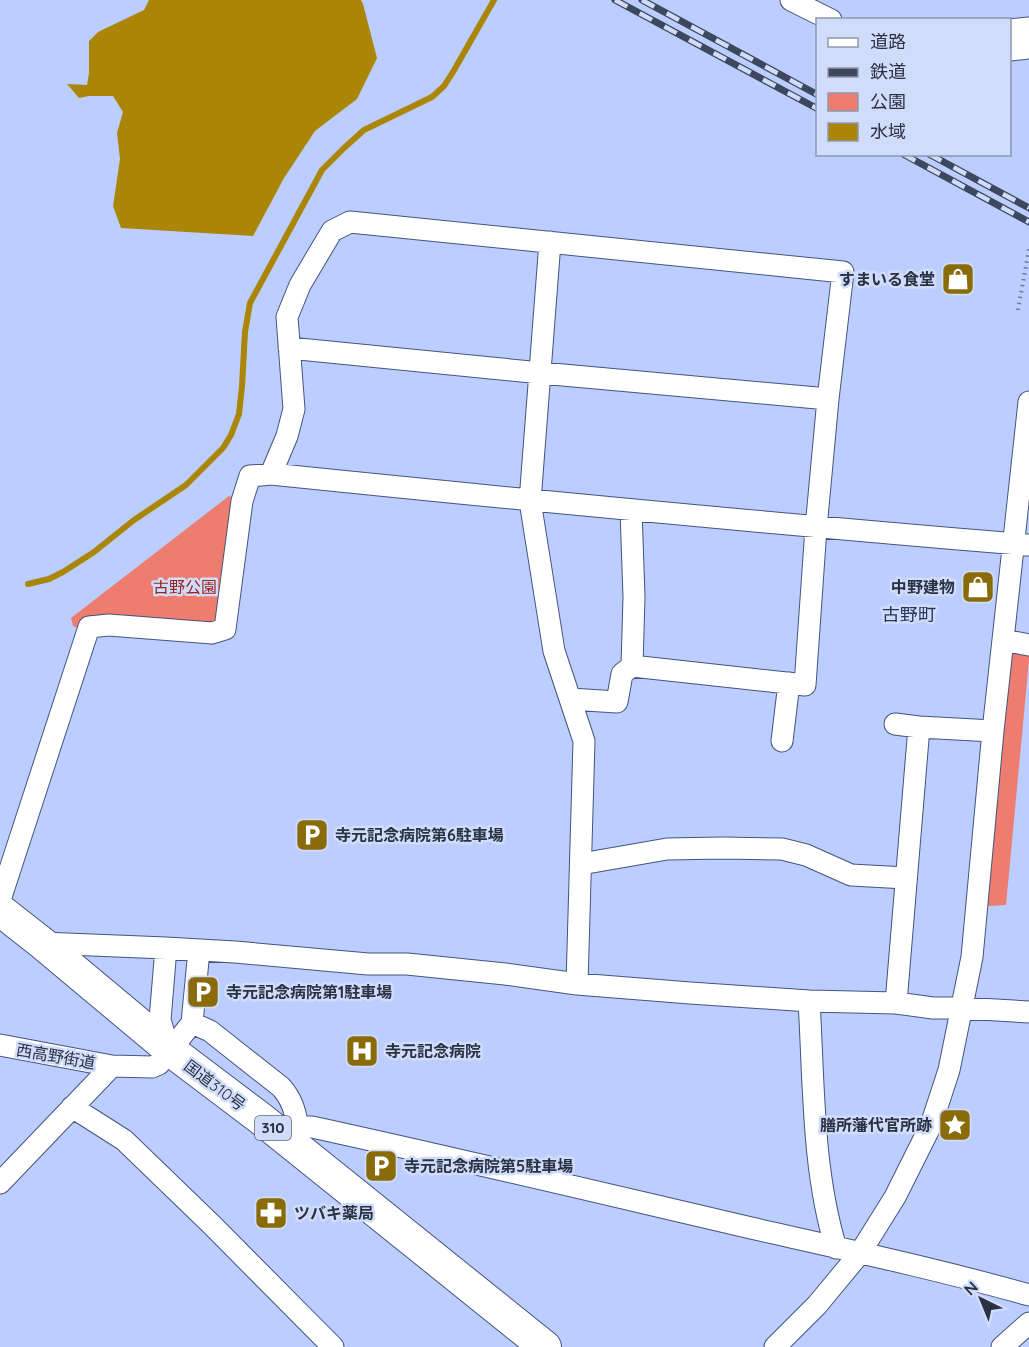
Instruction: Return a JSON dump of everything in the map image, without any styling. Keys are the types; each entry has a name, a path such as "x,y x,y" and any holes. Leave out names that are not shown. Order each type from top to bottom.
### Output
{"highway":[{"name":"国道310号","path":"0,910 170,1050 289,1131 545,1347"}],"street":[{"path":"791,0 827,18"},
{"path":"1011,30 1029,28"},
{"path":"1011,50 1029,48"},
{"path":"271,474 287,436 294,410 287,317 300,285 332,231 350,222 843,272 816,528 805,685 632,666 622,674 617,702 570,699"},
{"path":"550,242 530,501 554,651 584,741 577,984"},
{"path":"289,348 828,399"},
{"path":"775,1347 817,1305 860,1253 895,1197 931,1125 949,1070 972,957 1003,640 1021,545 1029,402"},
{"path":"0,900 89,627 109,625 212,633 225,629 242,501 250,476 271,474 530,501 1021,545"},
{"path":"631,510 634,597 632,666"},
{"path":"1003,640 1029,645"},
{"path":"783,741 789,683"},
{"path":"895,724 993,732"},
{"path":"896,1003 919,727"},
{"path":"581,864 667,849 782,849 807,855 851,875 906,878"},
{"path":"42,943 199,950 369,964 407,964 577,984 809,1001 896,1003 933,1008 1029,1012"},
{"path":"166,948 160,1020 170,1050"},
{"path":"199,950 192,1023 210,1031 281,1087 290,1098 294,1108 289,1131 312,1127 860,1253 1029,1295"},
{"path":"809,1001 817,1144 827,1219 836,1248"},
{"name":"西高野街道","path":"0,1046 112,1066 152,1067 159,1064 192,1023"},
{"path":"0,1183 112,1066"},
{"path":"72,1107 124,1140 333,1347"},
{"path":"1002,1347 1029,1323"}],"path":[{"path":"1018,310 1029,249"}],"green space":[{"name":"古野公園","path":"229,496 242,501 225,629 82,630 73,626 71,618"},
{"path":"1003,647 1029,653 1029,660 1006,905 988,906"}],"water":[{"path":"149,0 361,0 363,4 377,58 357,99 315,131 284,178 253,236 121,228 113,206 120,159 117,133 123,112 113,96 79,98 67,84 87,85 89,41 98,32 144,10"}],"waterway":[{"path":"28,584 49,579 94,552 134,520 186,485 223,448 239,414 245,332 250,303 322,170 364,130 432,97 444,86 494,0"}],"railway":[{"path":"615,0 816,108"},
{"path":"642,0 816,94"},
{"path":"907,156 1029,222"},
{"path":"933,156 1029,208"}],"place":[{"name":"すまいる食堂","path":"958,279"},
{"name":"中野建物","path":"978,587"},
{"name":"寺元記念病院第6駐車場","path":"312,835"},
{"name":"寺元記念病院第1駐車場","path":"203,992"},
{"name":"寺元記念病院","path":"362,1051"},
{"name":"膳所藩代官所跡","path":"955,1125"},
{"name":"寺元記念病院第5駐車場","path":"381,1166"},
{"name":"ツバキ薬局","path":"271,1213"}],"district":[{"name":"古野町","path":"909,615"}]}
